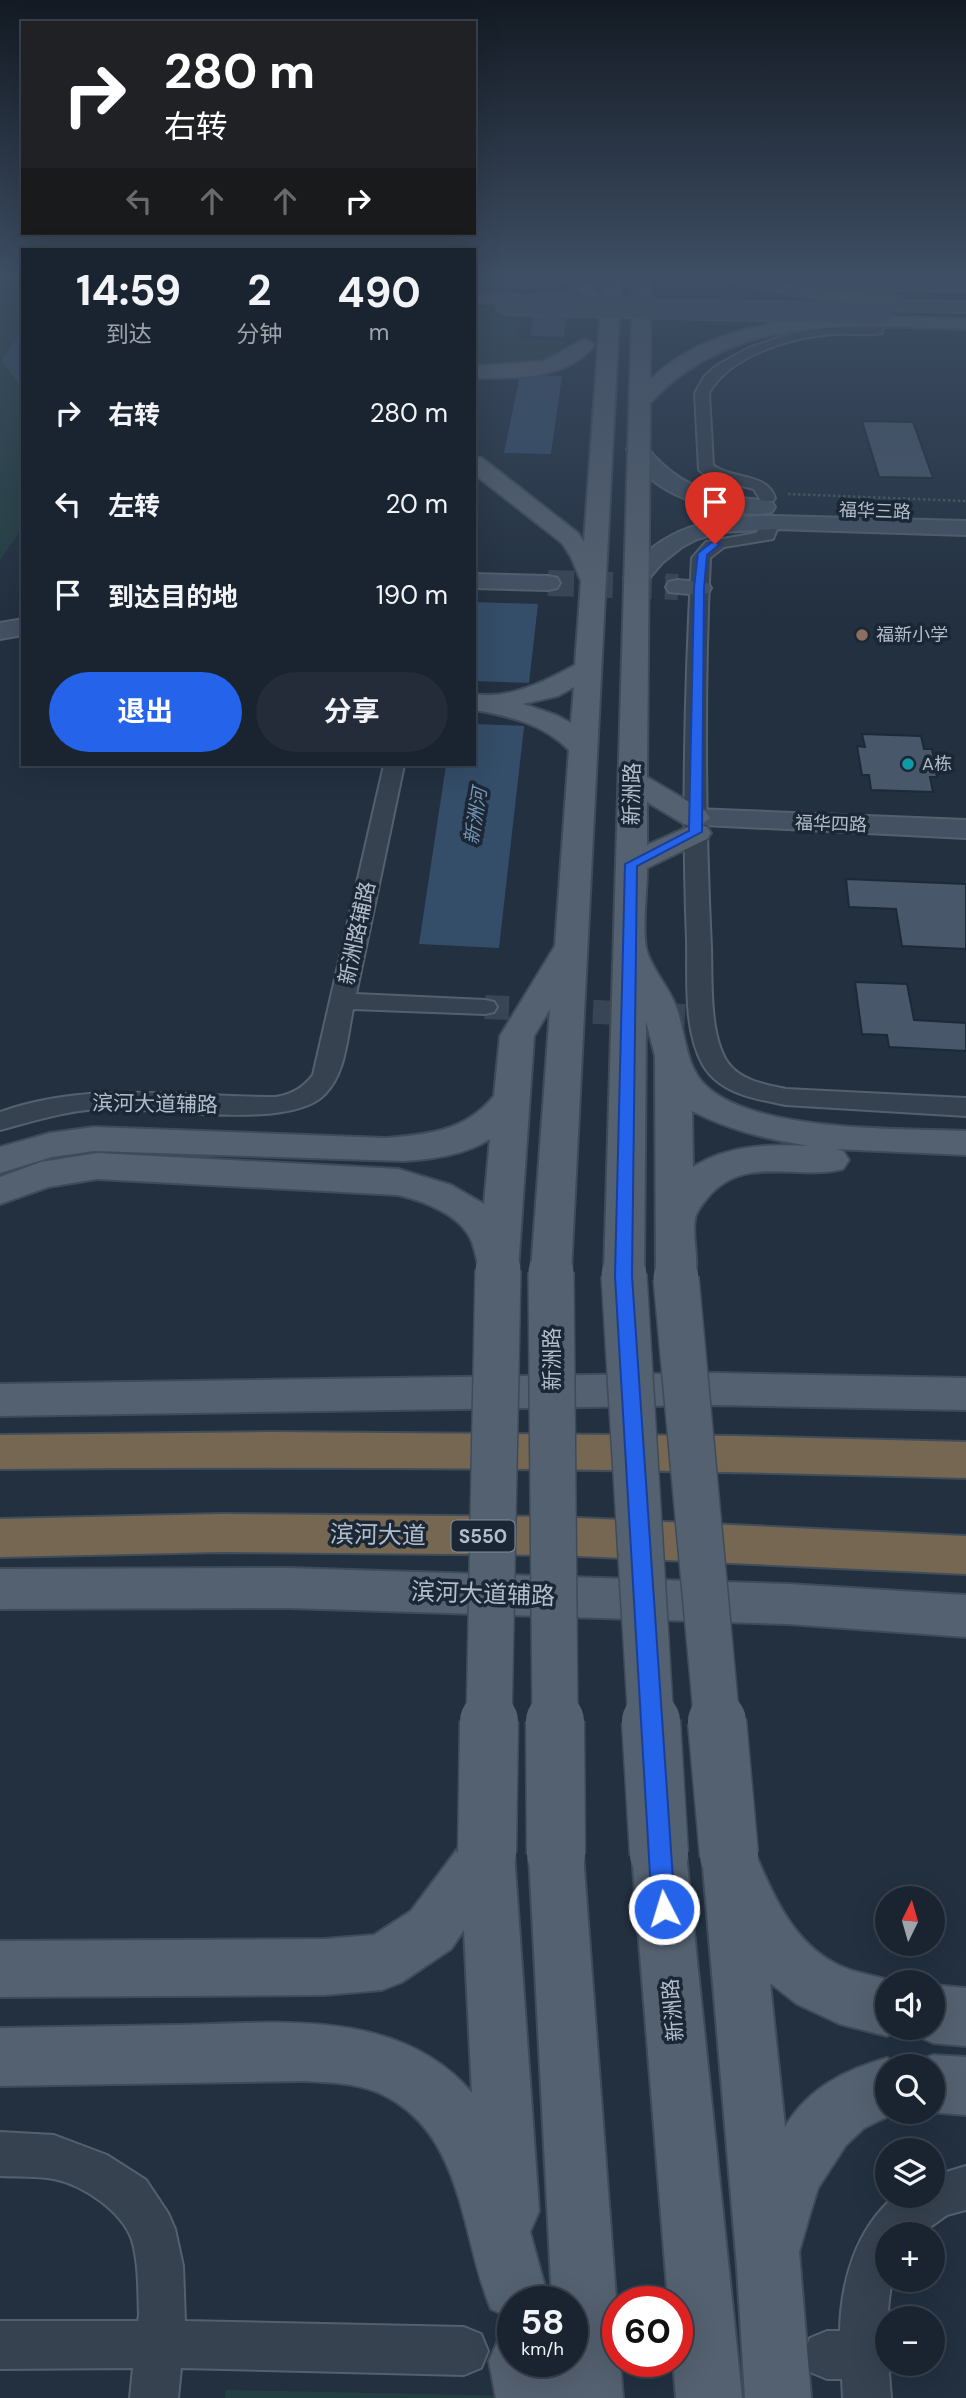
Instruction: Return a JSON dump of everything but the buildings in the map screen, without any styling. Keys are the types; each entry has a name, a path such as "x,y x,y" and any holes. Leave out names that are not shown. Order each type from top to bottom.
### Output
{"highway":[{"path":"0,1452 283,1449 784,1454 966,1460"},
{"name":"滨河大道","path":"0,1538 221,1533 557,1536 966,1555"}],"main road":[{"path":"594,390 604,402"},
{"name":"新洲路","path":"590,2398 556,1854 551,1272 605,390"},
{"name":"新洲路","path":"639,390 624,1276 659,1854 709,2398"},
{"path":"639,403 651,390"},
{"path":"476,465 570,538 583,557 593,580"},
{"path":"531,704 556,686 588,669"},
{"path":"478,703 531,704 583,748"},
{"path":"631,864 695,825 632,780"},
{"path":"513,2286 486,1853 498,1270 517,1036 571,946"},
{"path":"629,948 658,1003 682,1082 702,1100 729,1115 763,1128 800,1134 966,1143"},
{"path":"673,1056 676,1278 769,2267 778,2398"},
{"path":"0,1160 28,1150 94,1139 385,1150 423,1148 456,1141 481,1129 500,1115 512,1098"},
{"path":"675,1217 690,1192 710,1173 740,1161 781,1157 966,1167"},
{"path":"0,1191 41,1175 97,1166 398,1182 442,1195 474,1218 490,1238 498,1270"},
{"path":"6,1399 715,1388 966,1394"},
{"name":"滨河大道辅路","path":"0,1589 303,1588 788,1604 966,1616"},
{"path":"0,1969 324,1968 382,1962 431,1930 486,1853"},
{"path":"729,1855 750,1910 784,1960 834,1993 875,2004"},
{"path":"945,2015 966,2017"},
{"path":"0,2057 291,2052 357,2058 387,2066 414,2082 443,2106 464,2134 479,2166 512,2286"},
{"path":"945,2085 966,2086"},
{"path":"769,2267 782,2202 812,2142 843,2108 862,2095 875,2091"},
{"path":"493,2356 529,2398"}],"street":[{"path":"703,390 705,467 715,475 760,486 775,510 767,535 715,544 705,550 689,588 695,825 694,1017 721,1072 748,1087 766,1093 810,1099 966,1107"},
{"path":"638,449 647,464 660,476 697,496 775,510"},
{"path":"636,578 662,550 687,535 775,510"},
{"name":"福华三路","path":"775,510 966,514"},
{"name":"福华三路","path":"775,510 966,528"},
{"path":"476,581 548,583"},
{"path":"0,622 21,619"},
{"path":"0,631 21,627"},
{"name":"新洲路辅路","path":"310,1095 320,1086 326,1075 394,766"},
{"name":"福华四路","path":"695,825 966,829"},
{"name":"福华四路","path":"695,825 966,844"},
{"path":"343,1001 485,1007"},
{"name":"滨河大道辅路","path":"0,1121 57,1104 116,1102 256,1107 295,1102 310,1095"},
{"path":"0,2154 54,2157 91,2171 130,2196 152,2229 160,2266 162,2315 155,2398"},
{"path":"900,2222 929,2198 966,2188"},
{"path":"853,2369 866,2292 875,2260"},
{"path":"0,2345 160,2344 493,2356"}],"path":[{"path":"775,510 966,501"}],"green space":[{"path":"0,390 21,390 21,530 0,560"},
{"path":"226,2390 519,2396 520,2398 225,2398"}],"water":[{"path":"517,390 560,390 551,454 504,453"},
{"name":"新洲河","path":"476,602 538,604 499,948 419,944 446,766 476,766"}],"pier":[{"path":"476,681 533,683 528,726 476,724"}],"tunnel":[{"path":"548,583 678,587"},
{"path":"485,1007 685,1016"}],"place":[{"name":"福新小学","path":"862,635"},
{"name":"A栋","path":"908,764"}],"route":[{"path":"664,1909 624,1276 631,864 696,832 699,588 702,553 715,544"}]}
